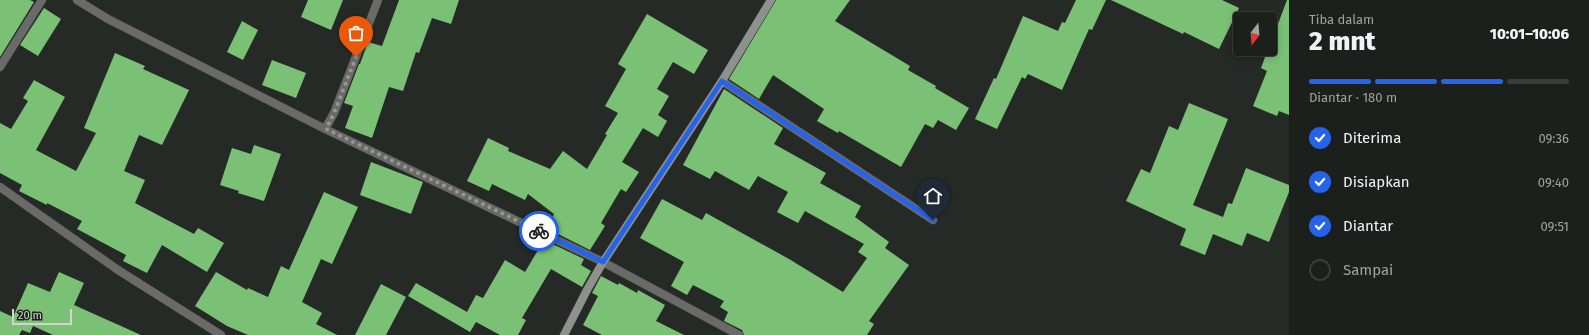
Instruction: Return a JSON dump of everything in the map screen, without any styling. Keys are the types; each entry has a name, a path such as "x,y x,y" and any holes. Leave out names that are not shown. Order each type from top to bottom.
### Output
{"street":[{"path":"0,67 42,0"},
{"path":"77,0 108,19 326,129 603,262 739,335"},
{"path":"326,129 334,113 378,0"},
{"path":"564,335 603,262 722,81 771,0"},
{"path":"722,81 933,220"},
{"path":"0,188 118,270 221,335"}],"building":[{"path":"0,0 30,0 34,2 0,57"},
{"path":"308,0 343,0 331,30 301,17"},
{"path":"399,0 459,0 451,24 432,18 419,53 416,52 403,91 389,87 372,138 345,128 353,106 344,103 368,42 382,46"},
{"path":"776,0 850,0 835,21 910,66 908,70 936,86 935,88 969,108 956,130 938,120 933,128 925,124 901,167 839,131 838,133 817,121 824,109 773,75 759,99 729,79"},
{"path":"1076,0 1106,0 1092,30 1089,29 1062,90 1028,74 1025,79 1022,77 997,129 975,119 994,78 996,79 1023,16 1058,31 1062,22 1065,23"},
{"path":"1111,0 1222,0 1239,8 1237,12 1233,12 1233,20 1219,49 1184,32 1183,34"},
{"path":"1287,0 1289,0 1289,115 1279,111 1277,116 1253,106 1267,71 1261,68 1265,56 1277,56 1277,26"},
{"path":"44,8 61,19 38,56 20,45"},
{"path":"647,14 708,50 694,74 673,62 657,89 669,96 658,115 667,121 658,137 643,128 622,162 639,172 626,192 621,189 601,223 605,226 590,250 550,230 553,225 549,223 554,214 528,194 525,200 492,184 489,191 467,181 488,138 509,148 508,151 550,169 563,151 587,169 607,135 605,134 618,113 605,106 626,69 618,64"},
{"path":"242,21 258,30 243,60 227,52"},
{"path":"115,53 145,66 143,69 189,90 162,145 139,135 124,171 145,180 135,203 194,234 198,228 224,243 207,272 162,245 147,273 123,261 126,255 77,229 82,221 47,203 47,205 19,191 22,185 0,173 0,123 11,129 28,101 23,98 34,80 65,97 36,150 76,171 96,133 84,128"},
{"path":"272,60 306,73 296,98 262,85"},
{"path":"724,89 783,128 774,144 826,173 820,183 861,206 855,217 889,242 885,248 909,265 869,321 874,324 867,335 744,335 742,330 724,321 728,312 720,307 724,301 693,285 687,295 671,286 684,262 640,238 662,199 702,220 706,213 789,259 843,292 867,258 858,252 864,244 805,211 798,223 777,212 788,192 758,176 749,190 715,171 710,179 683,165"},
{"path":"1189,103 1228,119 1193,205 1223,217 1228,203 1232,204 1246,168 1289,185 1289,192 1269,242 1247,233 1242,246 1213,234 1205,255 1180,245 1186,229 1126,201 1141,169 1150,173 1169,126 1178,130"},
{"path":"254,145 281,154 264,201 238,193 239,191 220,185 232,148 251,154"},
{"path":"371,162 423,182 411,214 360,195"},
{"path":"324,192 358,207 332,264 321,259 302,302 322,313 316,324 337,335 248,335 227,326 195,306 216,272 247,290 248,288 268,297 281,266 289,270"},
{"path":"544,240 584,259 581,265 591,271 582,287 551,269 522,318 526,320 518,335 500,335 476,322 470,332 408,296 416,283 467,312 476,295 483,298 505,260 525,272"},
{"path":"59,272 84,283 74,305 141,335 53,335 33,326 30,333 22,330 19,335 0,335 0,311 13,317 28,283 50,292"},
{"path":"601,276 618,285 619,283 637,293 638,290 665,305 656,321 684,335 602,335 583,325 598,296 592,293"},
{"path":"381,284 406,297 386,335 355,335"}],"way so far":[{"path":"356,57 334,113 326,129 539,231"}],"route":[{"path":"539,231 603,262 722,81 933,220"}]}
